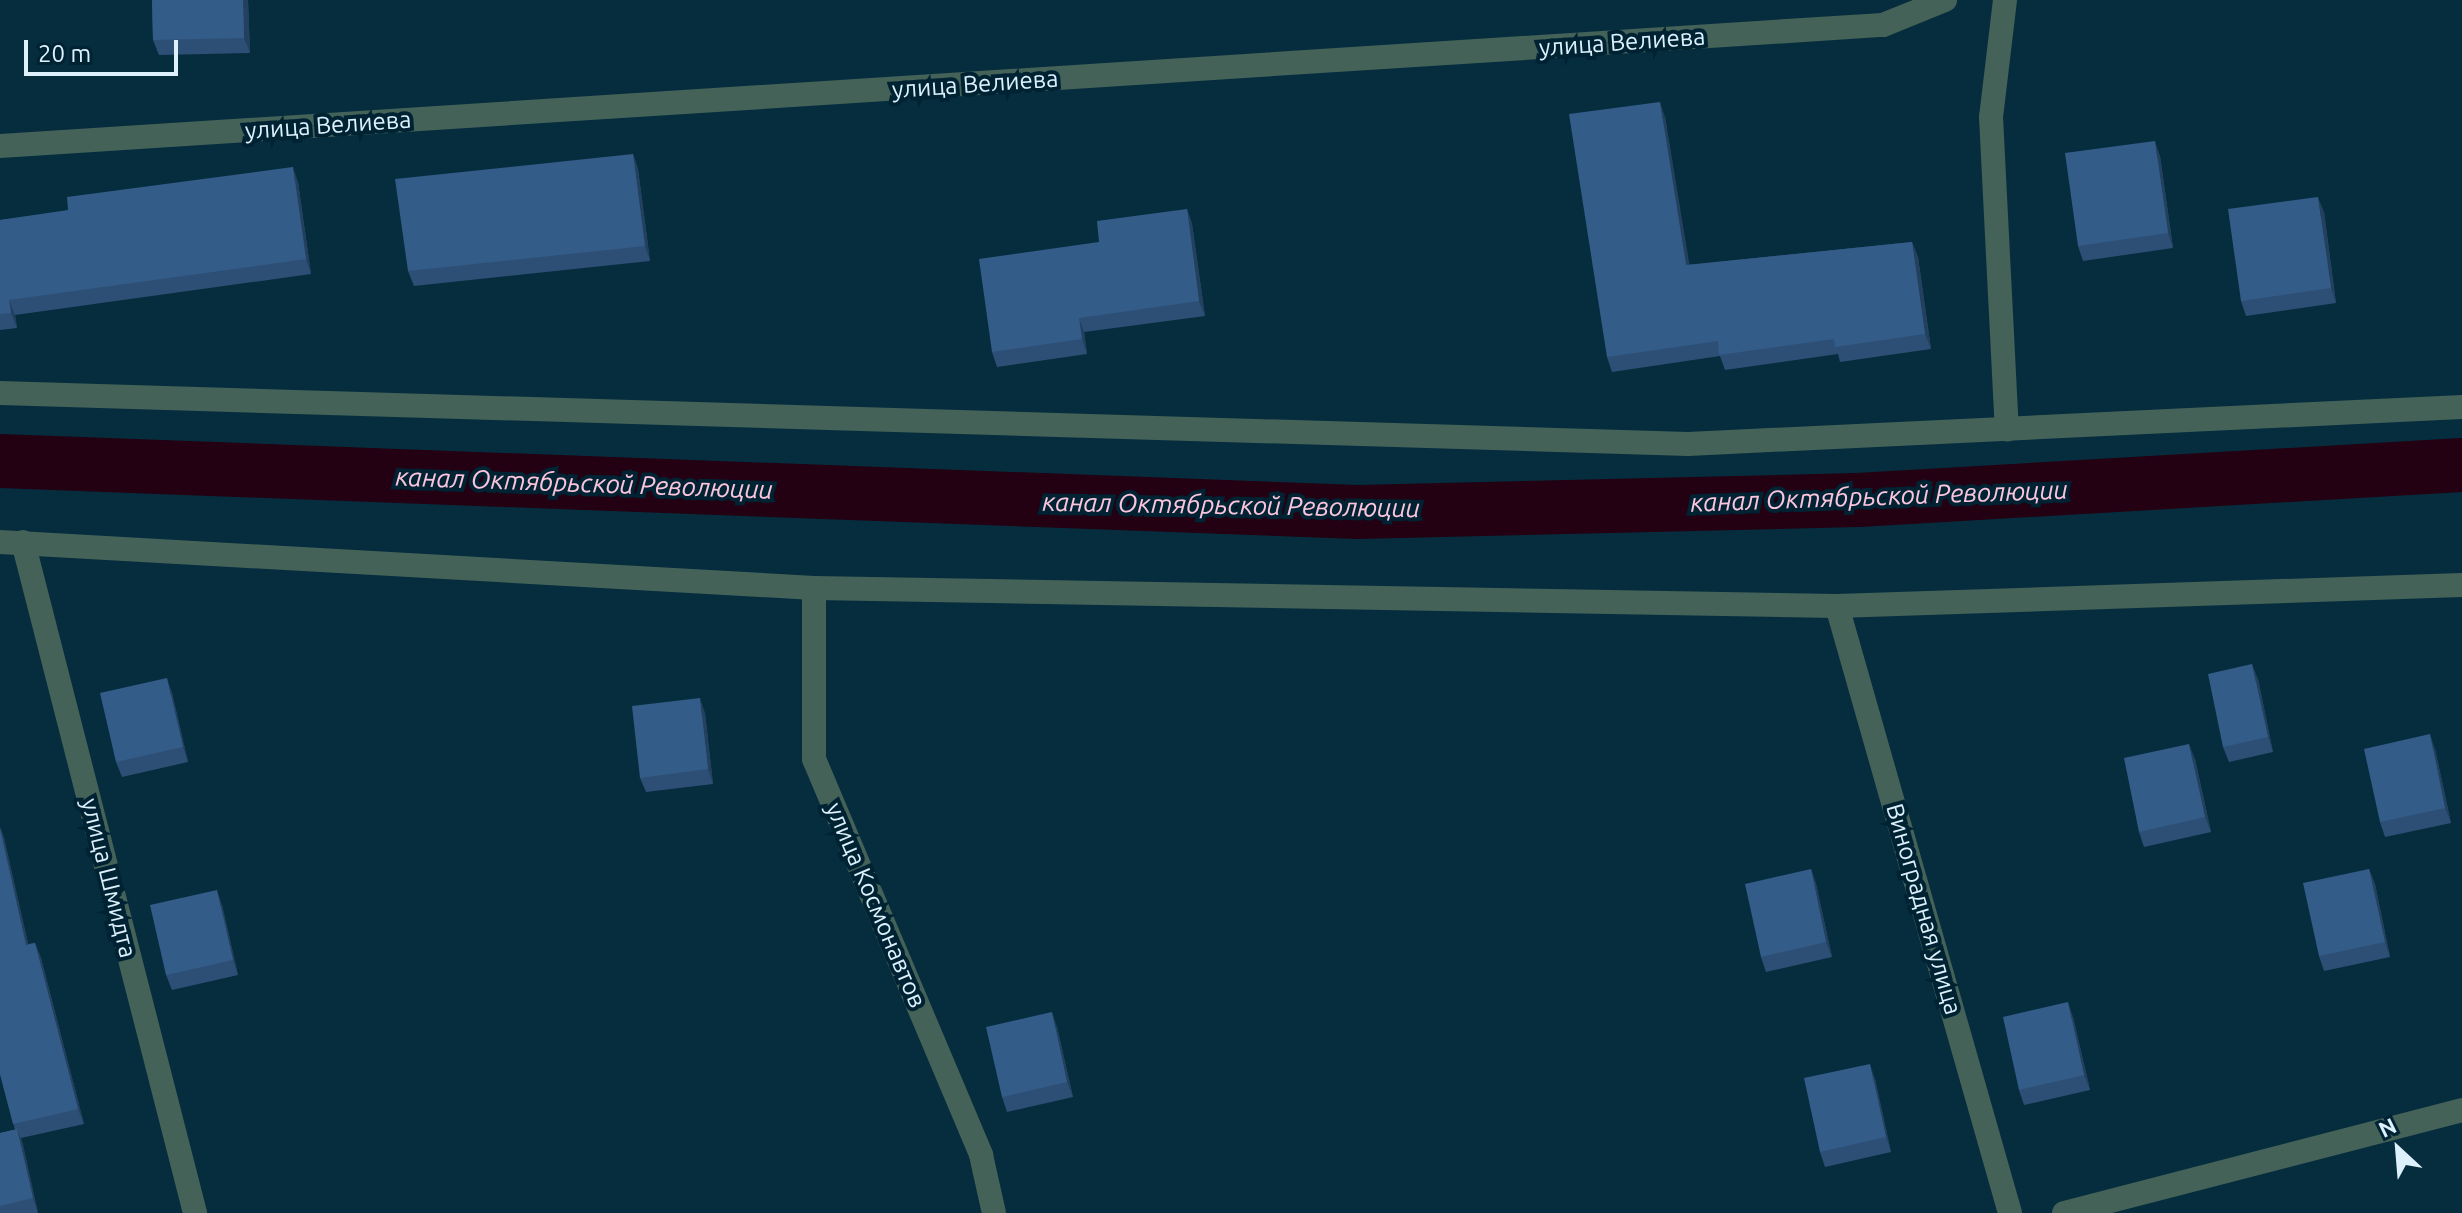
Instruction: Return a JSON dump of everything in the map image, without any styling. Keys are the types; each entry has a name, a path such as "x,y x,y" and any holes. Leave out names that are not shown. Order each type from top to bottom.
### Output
{"street":[{"name":"улица Велиева","path":"0,146 1883,25 1945,0"},
{"path":"2005,0 1991,117 2007,430"},
{"path":"0,393 1688,444 2462,407"},
{"path":"12,542 814,588 1837,606 2462,585"},
{"name":"улица Шмидта","path":"12,542 195,1213"},
{"name":"улица Космонавтов","path":"814,588 814,759 981,1155 994,1213"},
{"name":"Виноградная улица","path":"1837,606 2010,1213"},
{"path":"2064,1213 2462,1110"}],"building":[{"path":"152,0 243,0 244,38 153,40"},
{"path":"1660,102 1686,265 1912,242 1925,334 1835,347 1834,339 1719,355 1718,341 1607,357 1569,114"},
{"path":"2155,141 2168,233 2078,246 2065,153"},
{"path":"633,154 645,246 408,271 395,179"},
{"path":"293,167 306,259 9,300 11,313 0,314 0,220 68,210 67,197"},
{"path":"2318,197 2331,288 2241,301 2228,209"},
{"path":"1187,209 1199,301 1079,318 1082,339 992,352 979,259 1099,242 1097,221"},
{"path":"2252,664 2268,737 2223,747 2208,674"},
{"path":"167,678 183,747 116,762 100,693"},
{"path":"700,698 708,769 640,778 632,706"},
{"path":"2430,734 2445,808 2380,822 2364,749"},
{"path":"2189,744 2205,817 2139,832 2124,758"},
{"path":"0,830 26,945 35,943 78,1109 13,1124 0,1074"},
{"path":"1811,869 1826,942 1761,957 1745,884"},
{"path":"2369,869 2385,942 2319,956 2303,883"},
{"path":"217,890 233,960 166,975 150,905"},
{"path":"2068,1002 2084,1075 2019,1090 2003,1017"},
{"path":"1052,1012 1067,1082 1002,1097 986,1027"},
{"path":"1870,1064 1886,1137 1820,1152 1804,1078"},
{"path":"17,1129 33,1198 0,1206 0,1133"}],"waterway":[{"name":"канал Октябрьской Революции","path":"0,461 1358,512 1858,500 2462,465"}]}
